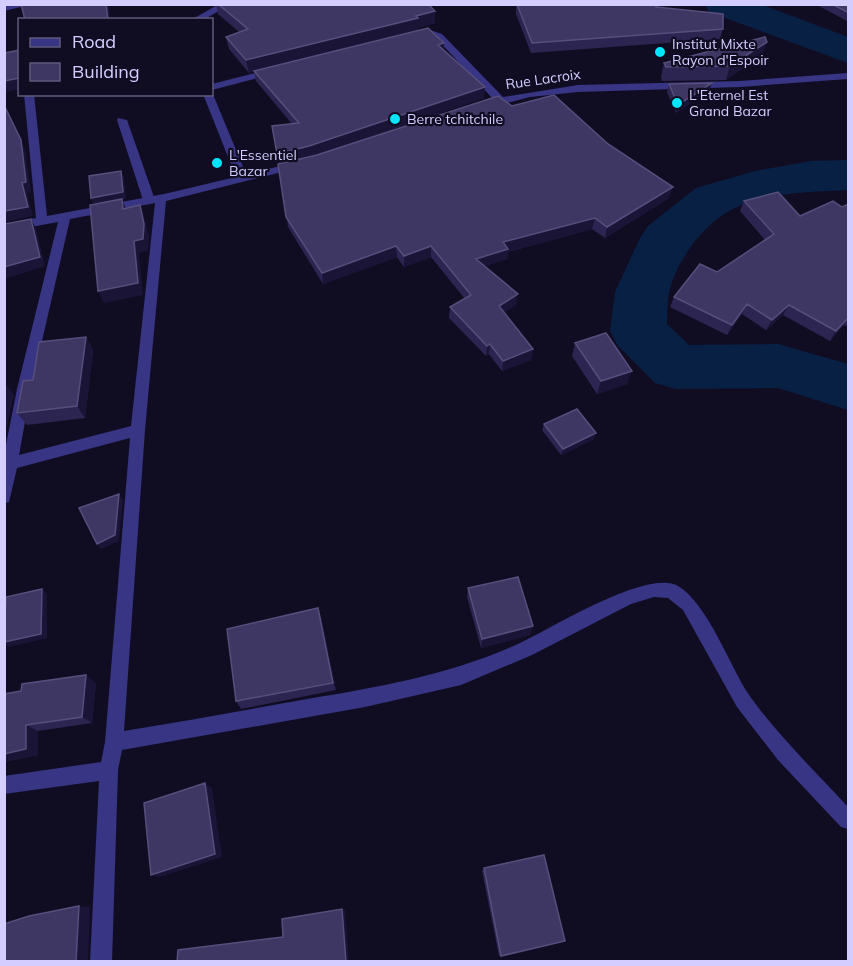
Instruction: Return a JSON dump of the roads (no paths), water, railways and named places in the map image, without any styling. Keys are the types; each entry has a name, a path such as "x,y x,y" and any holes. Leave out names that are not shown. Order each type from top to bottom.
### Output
{"street":[{"path":"199,18 228,4"},
{"path":"4,8 19,7"},
{"path":"411,36 430,33 439,36 500,100"},
{"path":"213,87 289,67"},
{"name":"Rue Lacroix","path":"471,111 500,100 571,88 765,84 849,76"},
{"path":"29,96 42,221"},
{"path":"209,96 242,178"},
{"path":"101,962 109,770 114,742 155,199 122,120"},
{"path":"4,228 155,199 314,162"},
{"path":"4,497 7,465 65,217"},
{"path":"7,465 138,430"},
{"path":"114,742 365,698 461,676 526,649 627,598 654,589 672,591 689,605 743,701 784,753 849,820"},
{"path":"4,785 109,770"}],"waterway":[{"path":"723,4 848,51"},
{"path":"848,175 811,176 755,186 713,199 666,238 642,292 638,331 676,367 778,366 848,387"}],"place":[{"name":"Institut Mixte Rayon d'Espoir","path":"660,52"},
{"name":"L'Eternel Est Grand Bazar","path":"677,103"},
{"name":"Berre tchitchile","path":"395,119"},
{"name":"L'Essentiel Bazar","path":"217,163"}]}
